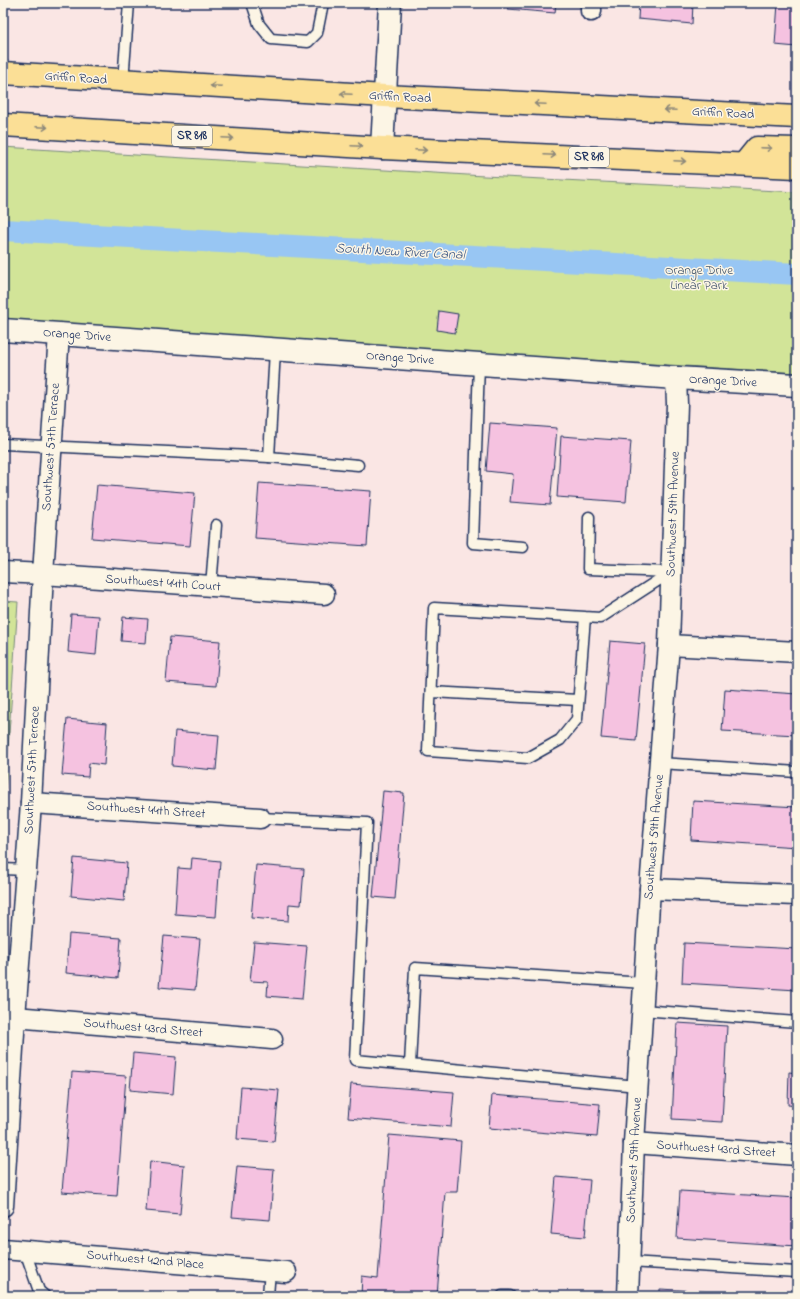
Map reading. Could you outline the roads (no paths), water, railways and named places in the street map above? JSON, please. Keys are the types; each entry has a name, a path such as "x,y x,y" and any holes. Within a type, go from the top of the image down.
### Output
{"main road":[{"name":"Griffin Road","path":"3,73 384,96 797,117"},
{"name":"SR 818","path":"3,125 382,148 797,167"},
{"path":"744,164 757,148 797,149"}],"street":[{"path":"382,148 390,3"},
{"name":"Orange Drive","path":"3,330 676,378 797,385"},
{"name":"Southwest 57th Terrace","path":"3,1206 31,803 43,574 59,334"},
{"name":"Southwest 59th Avenue","path":"628,1296 634,1143 642,1010 669,645 677,404 676,378"},
{"name":"Southwest 44th Court","path":"3,572 324,594"},
{"path":"669,645 797,652"},
{"name":"Southwest 44th Street","path":"31,803 260,818"},
{"path":"650,889 797,895"},
{"name":"Southwest 43rd Street","path":"15,1017 272,1039"},
{"name":"Southwest 43rd Street","path":"634,1143 797,1155"},
{"name":"Southwest 42nd Place","path":"3,1249 278,1271"}],"lane":[{"path":"123,80 129,3"},
{"path":"252,3 259,24 271,39 308,42 317,33 323,3"},
{"path":"269,457 275,350"},
{"path":"479,364 473,544 522,547"},
{"path":"3,444 269,457 358,465"},
{"path":"589,517 588,569 671,572"},
{"path":"212,586 216,525"},
{"path":"585,617 577,719 560,740 528,758 428,751 434,608 585,617 600,618 671,572"},
{"path":"431,692 578,700"},
{"path":"660,763 797,772"},
{"path":"260,818 367,823 355,1060 638,1086"},
{"path":"3,869 26,870"},
{"path":"410,1065 415,968 644,983"},
{"path":"642,1010 797,1022"},
{"path":"25,1251 39,1291 45,1296"},
{"path":"629,1262 797,1272"},
{"path":"268,1296 278,1271"},
{"path":"502,1296 510,1296"}],"waterway":[{"name":"South New River Canal","path":"3,230 797,274"}],"park label":[{"name":"Orange Drive Linear Park","path":"699,278"}]}
